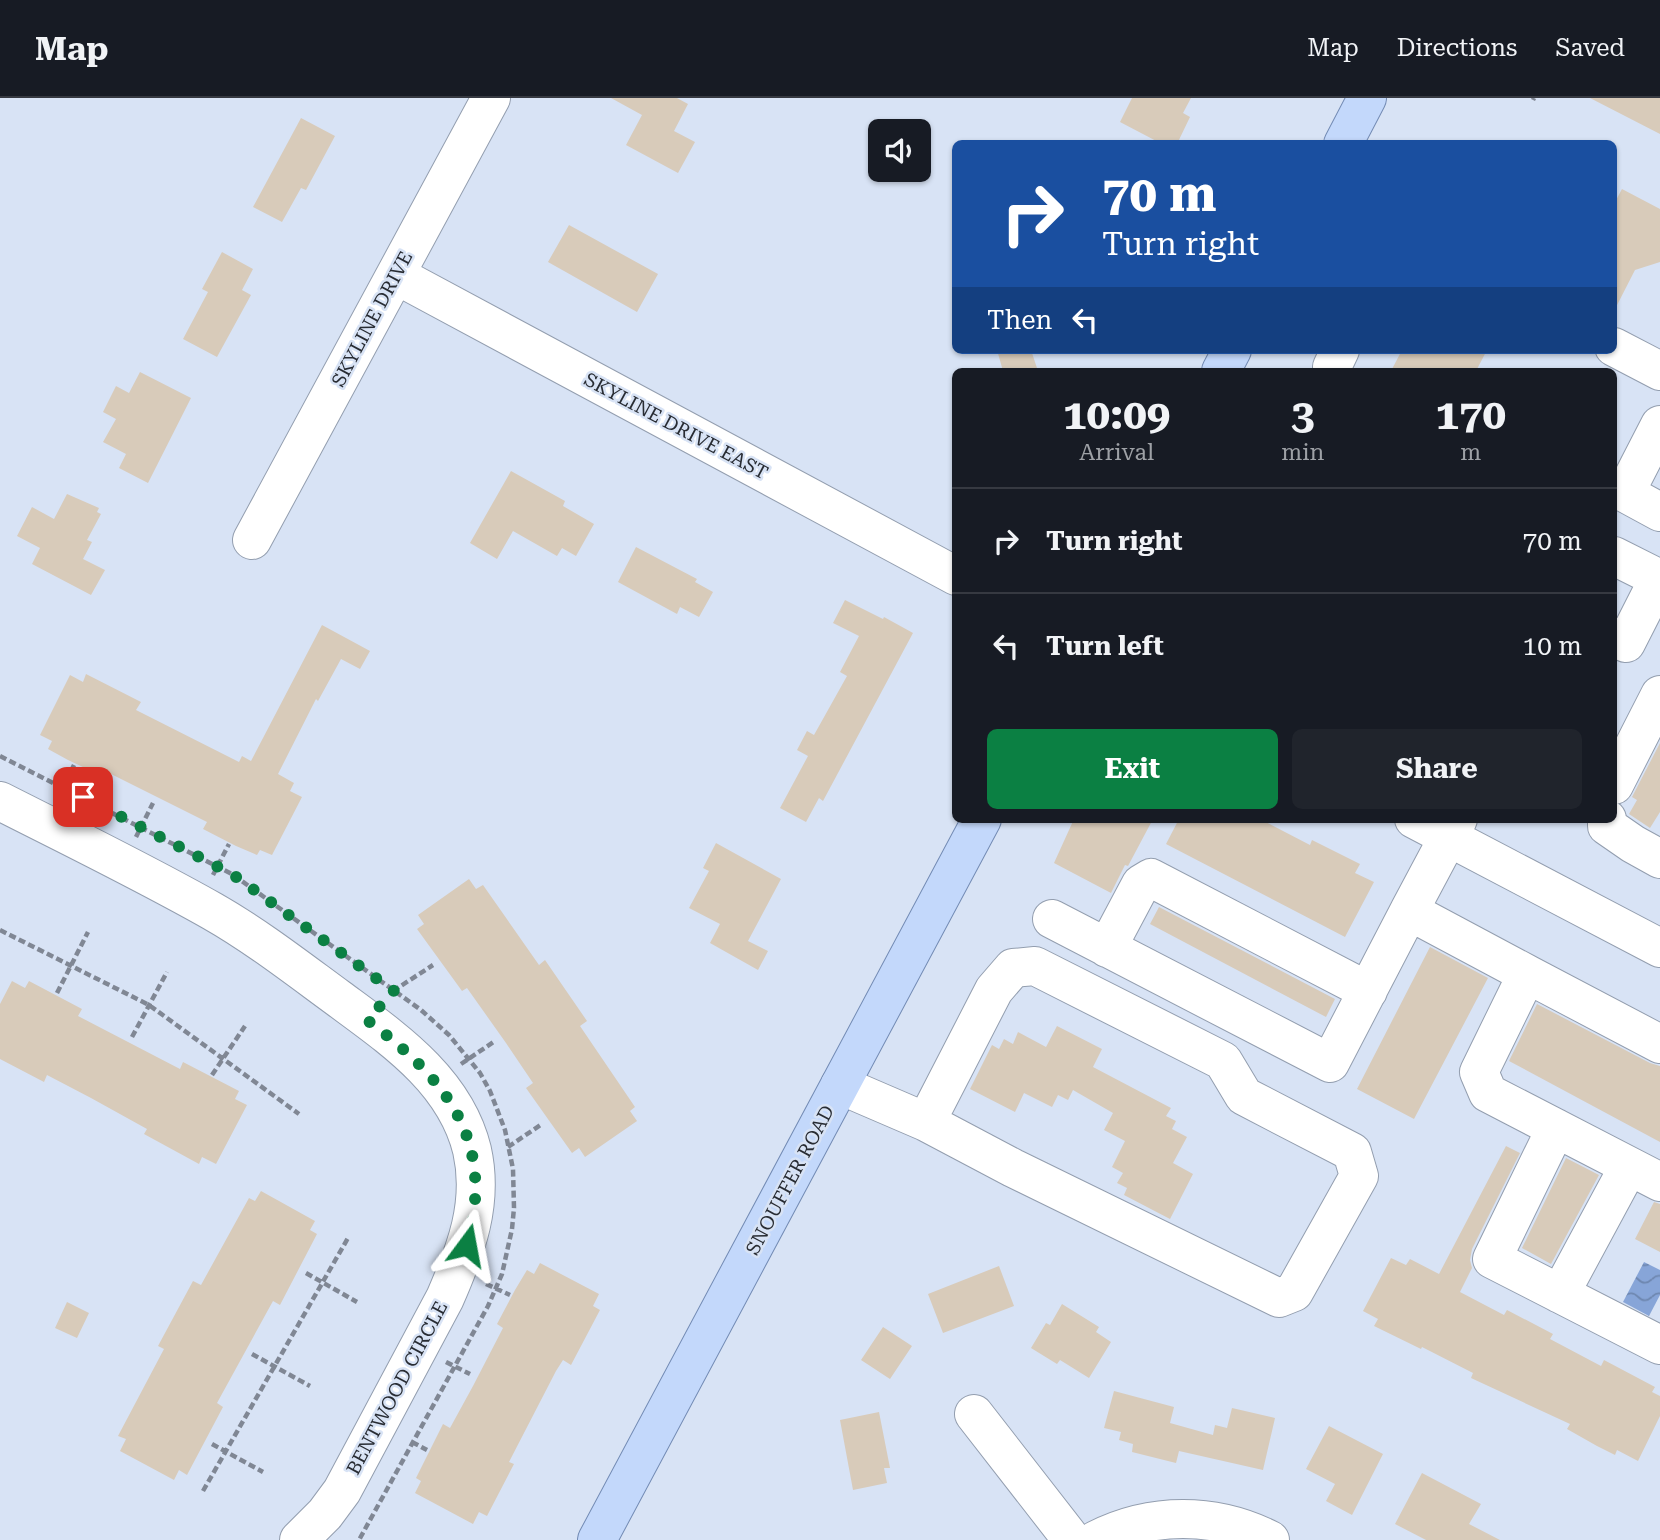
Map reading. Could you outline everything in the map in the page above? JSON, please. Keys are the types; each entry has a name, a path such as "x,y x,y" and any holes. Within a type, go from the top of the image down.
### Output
{"main road":[{"path":"1345,140 1367,98"},
{"name":"SNOUFFER ROAD","path":"597,1540 980,823"}],"street":[{"name":"SKYLINE DRIVE","path":"253,540 491,98"},
{"name":"SKYLINE DRIVE EAST","path":"396,275 952,574"},
{"path":"1617,349 1660,372"},
{"path":"1660,425 1625,493 1660,512"},
{"path":"1617,557 1660,578 1626,643 1617,638"},
{"path":"1617,779 1660,695"},
{"name":"BENTWOOD CIRCLE","path":"0,801 213,911 296,967 407,1051 435,1080 461,1121 473,1157 477,1196 467,1245 446,1298 342,1491 325,1514 299,1540"},
{"path":"1432,823 1454,828 1660,948"},
{"path":"1607,823 1607,826 1633,844 1660,859"},
{"path":"1052,919 1330,1063 1454,828"},
{"path":"1107,948 1141,884 1151,878 1368,991"},
{"path":"1409,911 1660,1044"},
{"path":"840,1085 926,1122 1013,1168 1279,1298 1294,1292 1359,1176 1352,1152 1244,1096 1223,1061 1035,965 1013,968 994,990 926,1122"},
{"path":"1527,974 1479,1072 1488,1093 1645,1174 1560,1294"},
{"path":"1556,1128 1492,1259 1660,1345"},
{"path":"974,1415 1072,1540"},
{"path":"1096,1540 1141,1522 1165,1520 1208,1520 1254,1532 1270,1540"}],"path":[{"path":"0,756 232,874 436,1022 469,1058 490,1091 510,1146 514,1208 506,1259 497,1289 359,1540"},
{"path":"0,929 149,1005 299,1114"},
{"path":"57,993 88,932"},
{"path":"367,1020 394,991 433,965"},
{"path":"132,1037 167,972"},
{"path":"212,1075 245,1026"},
{"path":"435,1080 495,1041"},
{"path":"473,1157 510,1146 542,1124"},
{"path":"203,1491 348,1238"},
{"path":"306,1273 356,1302"},
{"path":"252,1354 310,1386"},
{"path":"212,1444 263,1472"}],"water":[{"path":"1644,1262 1660,1270 1660,1295 1649,1316 1623,1302"}],"building":[{"path":"611,98 677,98 688,104 674,131 695,142 678,173 626,145 642,115"},
{"path":"1132,98 1191,98 1183,113 1190,117 1179,140 1154,140 1120,122"},
{"path":"1590,98 1660,98 1660,134"},
{"path":"301,118 335,136 306,190 301,188 282,222 253,207"},
{"path":"1622,189 1660,209 1660,262 1635,270 1617,305 1617,198"},
{"path":"569,225 658,274 637,312 548,262"},
{"path":"222,252 253,269 242,290 251,295 217,357 183,339 208,292 202,289"},
{"path":"998,354 1032,354 1037,368 1002,368"},
{"path":"1400,354 1485,354 1478,368 1393,368"},
{"path":"140,372 191,398 148,483 119,468 126,454 103,442 116,419 103,412 116,386 129,393"},
{"path":"511,471 565,501 563,506 594,524 576,556 562,548 557,556 513,531 497,559 470,543"},
{"path":"67,494 99,508 97,512 101,514 87,540 92,542 83,559 105,570 91,595 32,564 40,548 17,536 32,507 54,519"},
{"path":"636,547 697,579 695,582 713,592 699,617 680,607 677,614 618,582"},
{"path":"845,600 913,633 823,801 819,798 806,822 780,808 808,756 797,750 807,731 814,735 847,676 840,672 859,636 833,623"},
{"path":"322,625 370,651 360,669 341,659 318,701 316,699 278,774 294,783 290,791 302,797 272,855 260,850 257,855 236,846 203,829 207,822 105,771 102,776 68,760 48,749 52,741 40,735 70,675 83,682 86,674 141,702 136,710 239,762 242,756 251,761"},
{"path":"1660,743 1660,812 1650,828 1629,814 1637,800 1632,797"},
{"path":"1072,823 1151,823 1111,893 1054,863"},
{"path":"1177,823 1268,823 1310,845 1312,840 1360,864 1355,873 1374,882 1345,937 1166,844"},
{"path":"716,843 781,879 748,941 768,951 758,970 710,943 720,924 689,908 709,871 703,868"},
{"path":"469,879 476,889 483,885 539,965 545,960 587,1021 580,1026 635,1107 630,1111 637,1121 585,1157 579,1148 572,1153 526,1088 533,1083 506,1043 467,988 462,991 417,929 424,924 418,915"},
{"path":"1159,907 1335,999 1326,1017 1150,924"},
{"path":"1430,947 1488,978 1414,1119 1357,1089"},
{"path":"12,981 25,988 29,981 82,1009 78,1016 180,1069 183,1062 239,1091 235,1099 247,1105 216,1164 202,1157 199,1164 144,1134 147,1129 91,1098 47,1075 44,1082 0,1059 0,1004"},
{"path":"1537,1004 1660,1066 1660,1142 1509,1061"},
{"path":"1057,1026 1102,1049 1093,1067 1171,1108 1166,1116 1176,1121 1172,1129 1187,1137 1173,1163 1193,1174 1170,1219 1124,1195 1127,1188 1117,1183 1123,1173 1112,1167 1125,1141 1104,1130 1113,1113 1073,1090 1068,1100 1058,1095 1052,1107 1024,1093 1015,1112 970,1089 992,1045 999,1049 1004,1039 1013,1044 1018,1032 1046,1047"},
{"path":"1506,1146 1520,1153 1472,1249 1472,1268 1460,1292 1504,1315 1507,1310 1553,1334 1550,1339 1601,1366 1604,1360 1655,1387 1652,1392 1660,1396 1660,1416 1638,1461 1617,1450 1615,1455 1597,1446 1567,1429 1570,1424 1471,1378 1473,1373 1374,1326 1378,1319 1363,1311 1391,1258 1406,1265 1410,1259 1439,1274"},
{"path":"1566,1158 1599,1175 1551,1264 1522,1248"},
{"path":"261,1191 315,1221 310,1230 317,1234 280,1305 273,1301 217,1403 223,1407 187,1475 179,1470 174,1480 120,1451 126,1439 118,1436 164,1349 158,1346 193,1281 201,1285 249,1198 255,1201"},
{"path":"1654,1202 1660,1204 1660,1252 1635,1239"},
{"path":"540,1263 599,1294 593,1306 600,1310 571,1365 563,1360 556,1371 509,1462 514,1464 487,1516 479,1512 473,1524 415,1493 421,1481 416,1478 443,1424 450,1428 473,1386 503,1328 497,1324 515,1290 527,1270 534,1274"},
{"path":"999,1266 1014,1306 943,1333 928,1294"},
{"path":"67,1302 89,1313 77,1338 55,1328"},
{"path":"1062,1304 1099,1327 1096,1332 1111,1342 1089,1378 1060,1360 1057,1364 1031,1348 1046,1323 1050,1325"},
{"path":"883,1327 912,1346 890,1379 861,1360"},
{"path":"1114,1391 1174,1407 1170,1423 1213,1435 1215,1425 1227,1428 1232,1408 1275,1418 1263,1470 1179,1451 1176,1463 1132,1452 1133,1444 1119,1440 1121,1432 1104,1428"},
{"path":"879,1412 890,1468 884,1468 887,1483 853,1490 840,1420"},
{"path":"1329,1426 1383,1454 1352,1515 1326,1501 1335,1484 1306,1469"},
{"path":"1422,1473 1481,1504 1469,1524 1500,1540 1426,1540 1395,1524"}],"route":[{"path":"83,797 232,874 394,991 367,1020 429,1072 448,1097 461,1121 471,1148 477,1196 467,1245"}]}
